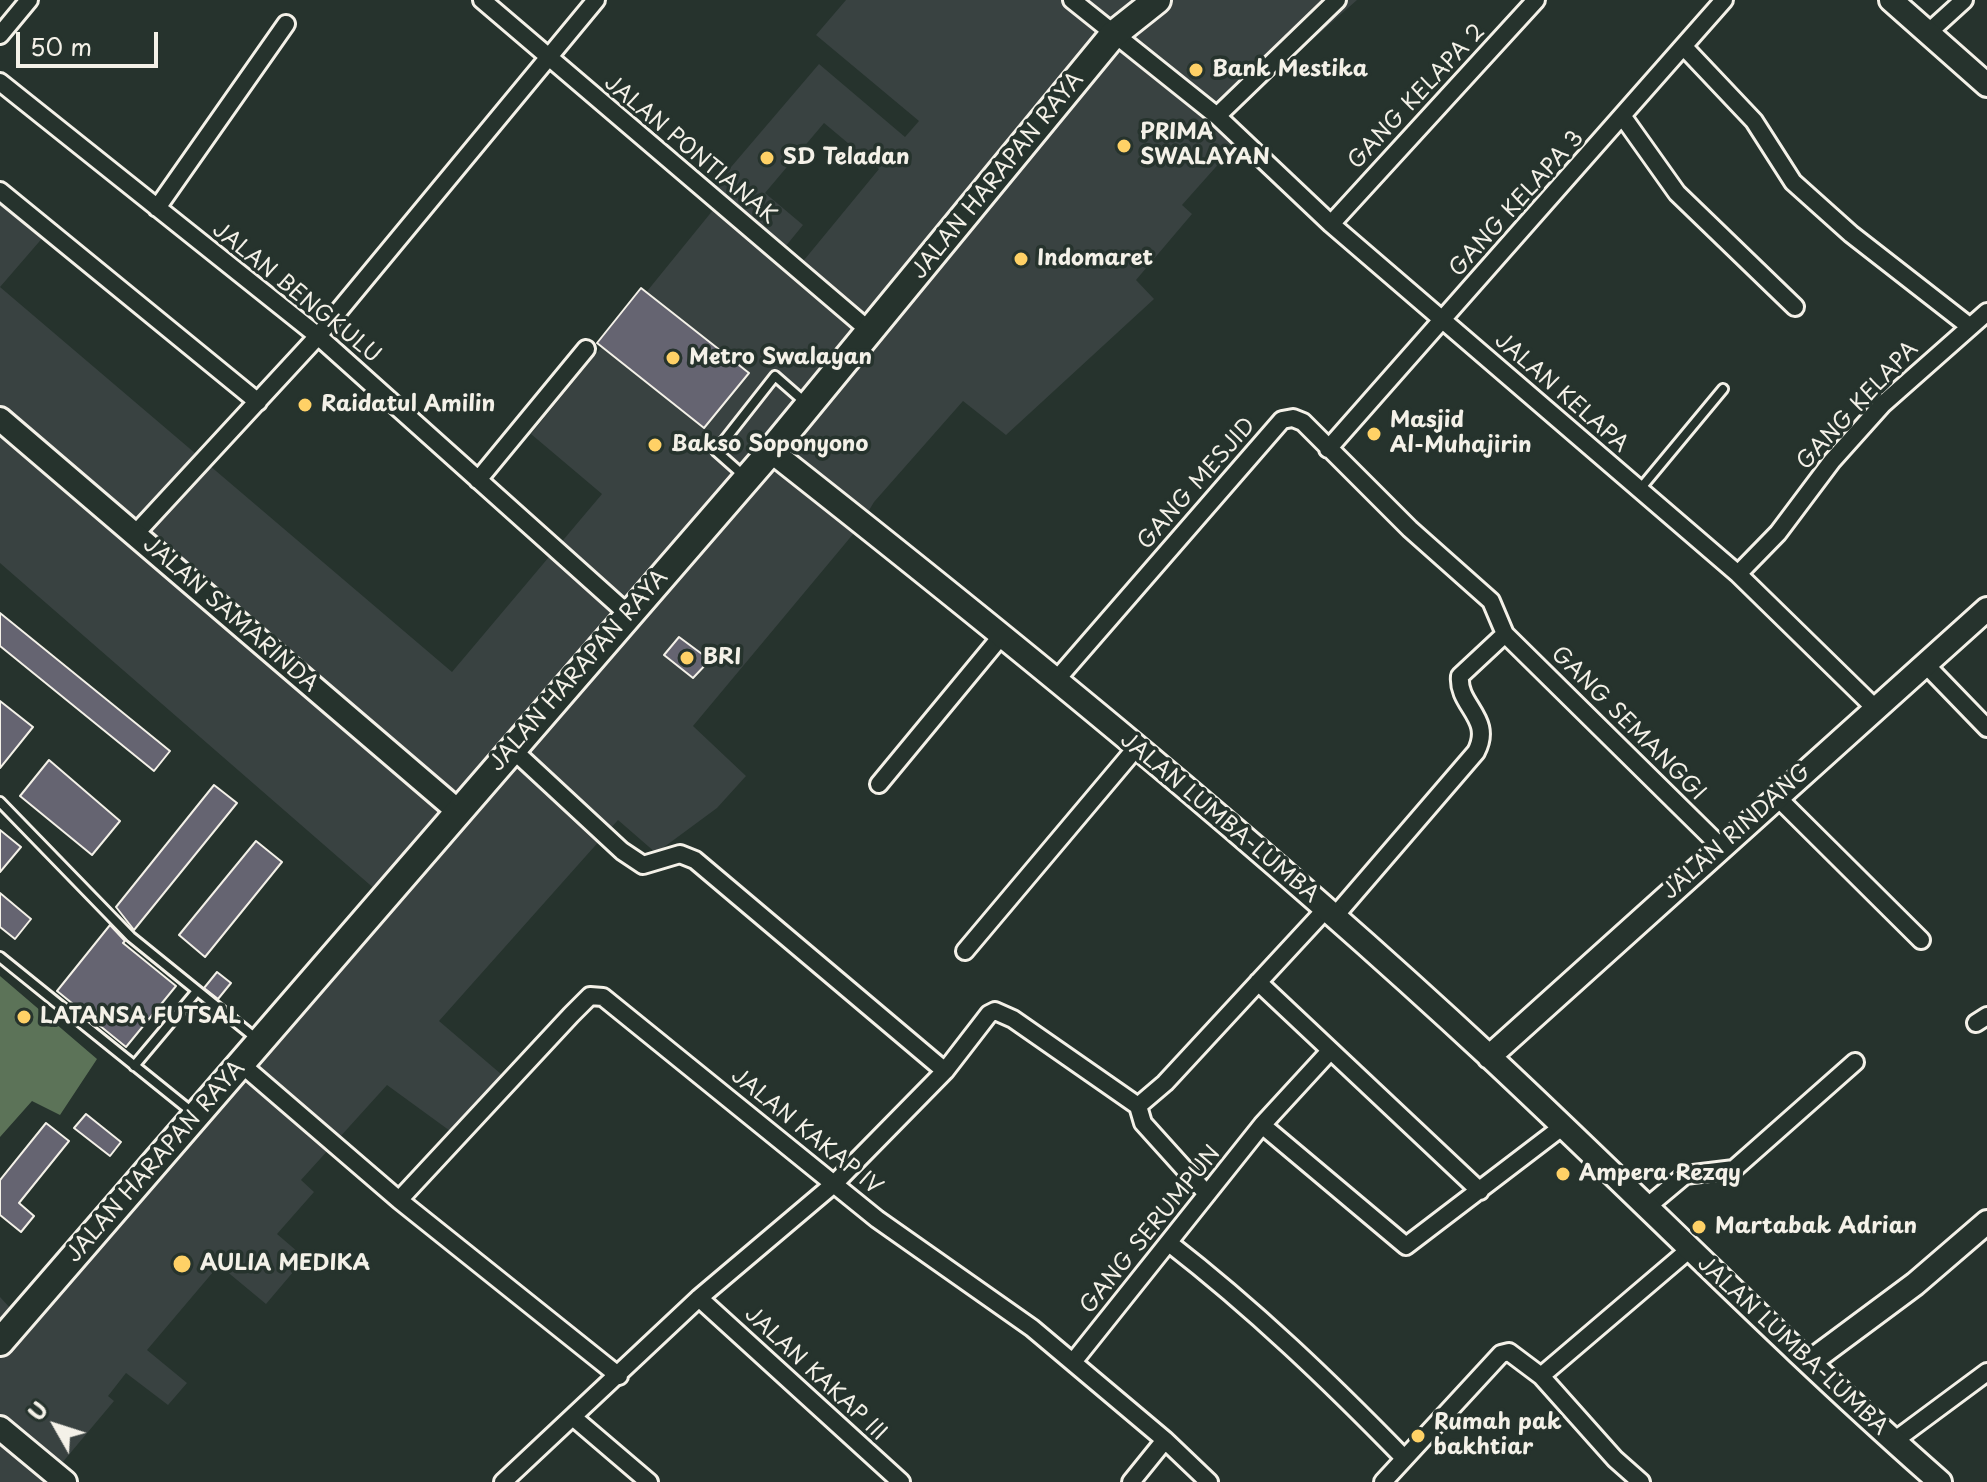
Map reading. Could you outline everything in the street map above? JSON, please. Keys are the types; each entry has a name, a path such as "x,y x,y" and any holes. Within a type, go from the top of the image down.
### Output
{"main road":[{"name":"JALAN HARAPAN RAYA","path":"0,1342 627,613 771,451 1113,35 1157,0"}],"street":[{"path":"0,35 29,0"},
{"name":"JALAN PONTIANAK","path":"482,0 871,332"},
{"path":"136,533 318,336 596,0"},
{"name":"JALAN KELAPA","path":"1072,0 1217,116 1331,224 1738,574 1874,707"},
{"path":"1217,116 1337,0"},
{"name":"GANG KELAPA 2","path":"1331,224 1536,0"},
{"name":"GANG KELAPA 3","path":"1443,321 1724,0"},
{"path":"1891,0 1930,31 1987,85"},
{"path":"1930,31 1964,0"},
{"path":"157,208 286,24"},
{"path":"1684,47 1754,121 1793,182 1851,234 1969,326"},
{"name":"JALAN BENGKULU","path":"0,82 318,336 627,613"},
{"path":"1623,117 1677,193 1795,307"},
{"path":"0,191 258,402"},
{"name":"GANG KELAPA","path":"1738,574 1778,533 1832,461 1883,404 1987,312"},
{"path":"1328,449 1443,321"},
{"path":"478,480 586,349"},
{"name":"GANG MESJID","path":"1057,679 1282,420 1293,418 1303,422 1328,449"},
{"name":"JALAN SAMARINDA","path":"0,419 459,812"},
{"name":"GANG SEMANGGI","path":"1328,449 1491,601 1505,634 1720,846"},
{"name":"JALAN LUMBA-LUMBA","path":"771,451 1003,634 1330,913 1489,1057 1940,1482"},
{"name":"JALAN RINDANG","path":"1489,1057 1720,846 1778,798 1874,707 1987,609"},
{"path":"879,784 1003,634"},
{"path":"1138,1106 1165,1083 1258,982 1330,913 1476,752 1482,739 1480,725 1460,687 1460,676 1505,634"},
{"path":"1926,665 1987,728"},
{"path":"511,748 622,851 643,865 680,854 695,860 945,1071"},
{"path":"965,951 1136,748"},
{"path":"1778,798 1921,940"},
{"path":"1258,982 1480,1191"},
{"name":"JALAN KAKAP IV","path":"399,1200 590,996 603,997 877,1219 1032,1328 1165,1440 1209,1482"},
{"path":"503,1482 699,1298 835,1183 945,1071 995,1011 1013,1019 1138,1106 1143,1123 1207,1194"},
{"name":"GANG SERUMPUN","path":"1073,1362 1262,1125 1330,1051"},
{"path":"1648,1206 1685,1175 1734,1169 1855,1062"},
{"path":"241,1064 399,1200 619,1376"},
{"path":"1262,1125 1406,1246 1562,1127"},
{"path":"1810,1362 1915,1284 1987,1222"},
{"path":"1169,1243 1233,1293 1328,1380 1404,1458"},
{"path":"1541,1376 1690,1249"},
{"name":"JALAN KAKAP III","path":"699,1298 901,1482"},
{"path":"1383,1482 1501,1354 1509,1352 1541,1376 1615,1459 1641,1482"},
{"path":"1894,1441 1987,1372"},
{"path":"574,1418 649,1482"},
{"path":"0,1428 65,1482"},
{"path":"1131,1482 1165,1440"}],"lane":[{"path":"747,478 716,451 775,376 809,406"},
{"path":"1640,489 1723,389"},
{"path":"0,802 131,937 259,1041"},
{"path":"0,957 197,1116"},
{"path":"134,1066 197,991"}],"shaded area":[{"path":"846,0 1357,0 1228,114 1247,132 1182,205 1192,214 1136,280 1154,299 1006,435 963,401 874,502 859,527 693,726 746,776 717,808 656,853 618,820 439,1021 508,1080 457,1136 387,1085 301,1180 314,1192 277,1234 305,1258 266,1304 219,1265 147,1350 187,1383 168,1405 126,1373 108,1396 114,1401 46,1482 0,1482 0,1297 13,1311 377,891 0,563 0,287 452,672 602,494 531,434 722,199 800,265 879,169 824,123 765,193 803,225 785,247 714,187 819,64 905,137 919,121 816,35"},
{"path":"0,197 45,235 0,287"}],"green space":[{"name":"LATANSA FUTSAL","path":"0,976 97,1059 60,1115 32,1101 0,1137"}],"building":[{"name":"Metro Swalayan","path":"641,288 749,373 704,428 597,343"},
{"path":"0,613 170,751 154,771 0,646"},
{"name":"BRI","path":"679,637 710,660 693,678 664,655"},
{"path":"0,701 33,727 0,768"},
{"path":"49,760 120,821 92,855 20,796"},
{"path":"214,785 237,803 134,930 116,907"},
{"path":"0,830 21,847 0,872"},
{"path":"256,841 282,862 205,957 179,935"},
{"path":"0,893 31,919 15,939 0,927"},
{"path":"110,925 125,941 123,943 176,986 126,1047 57,991"},
{"path":"217,972 231,983 218,999 204,988"},
{"path":"86,1114 121,1142 110,1156 74,1128"},
{"path":"46,1123 69,1141 19,1203 34,1216 21,1232 0,1215 0,1180"}],"place":[{"name":"Bank Mestika","path":"1196,70"},
{"name":"PRIMA SWALAYAN","path":"1124,146"},
{"name":"SD Teladan","path":"767,158"},
{"name":"Indomaret","path":"1021,259"},
{"name":"Metro Swalayan","path":"673,358"},
{"name":"Raidatul Amilin","path":"305,405"},
{"name":"Masjid Al-Muhajirin","path":"1374,434"},
{"name":"Bakso Soponyono","path":"655,445"},
{"name":"BRI","path":"687,658"},
{"name":"LATANSA FUTSAL","path":"24,1017"},
{"name":"Ampera Rezqy","path":"1563,1174"},
{"name":"Martabak Adrian","path":"1699,1227"},
{"name":"AULIA MEDIKA","path":"182,1264"},
{"name":"Rumah pak bakhtiar","path":"1418,1436"}]}
